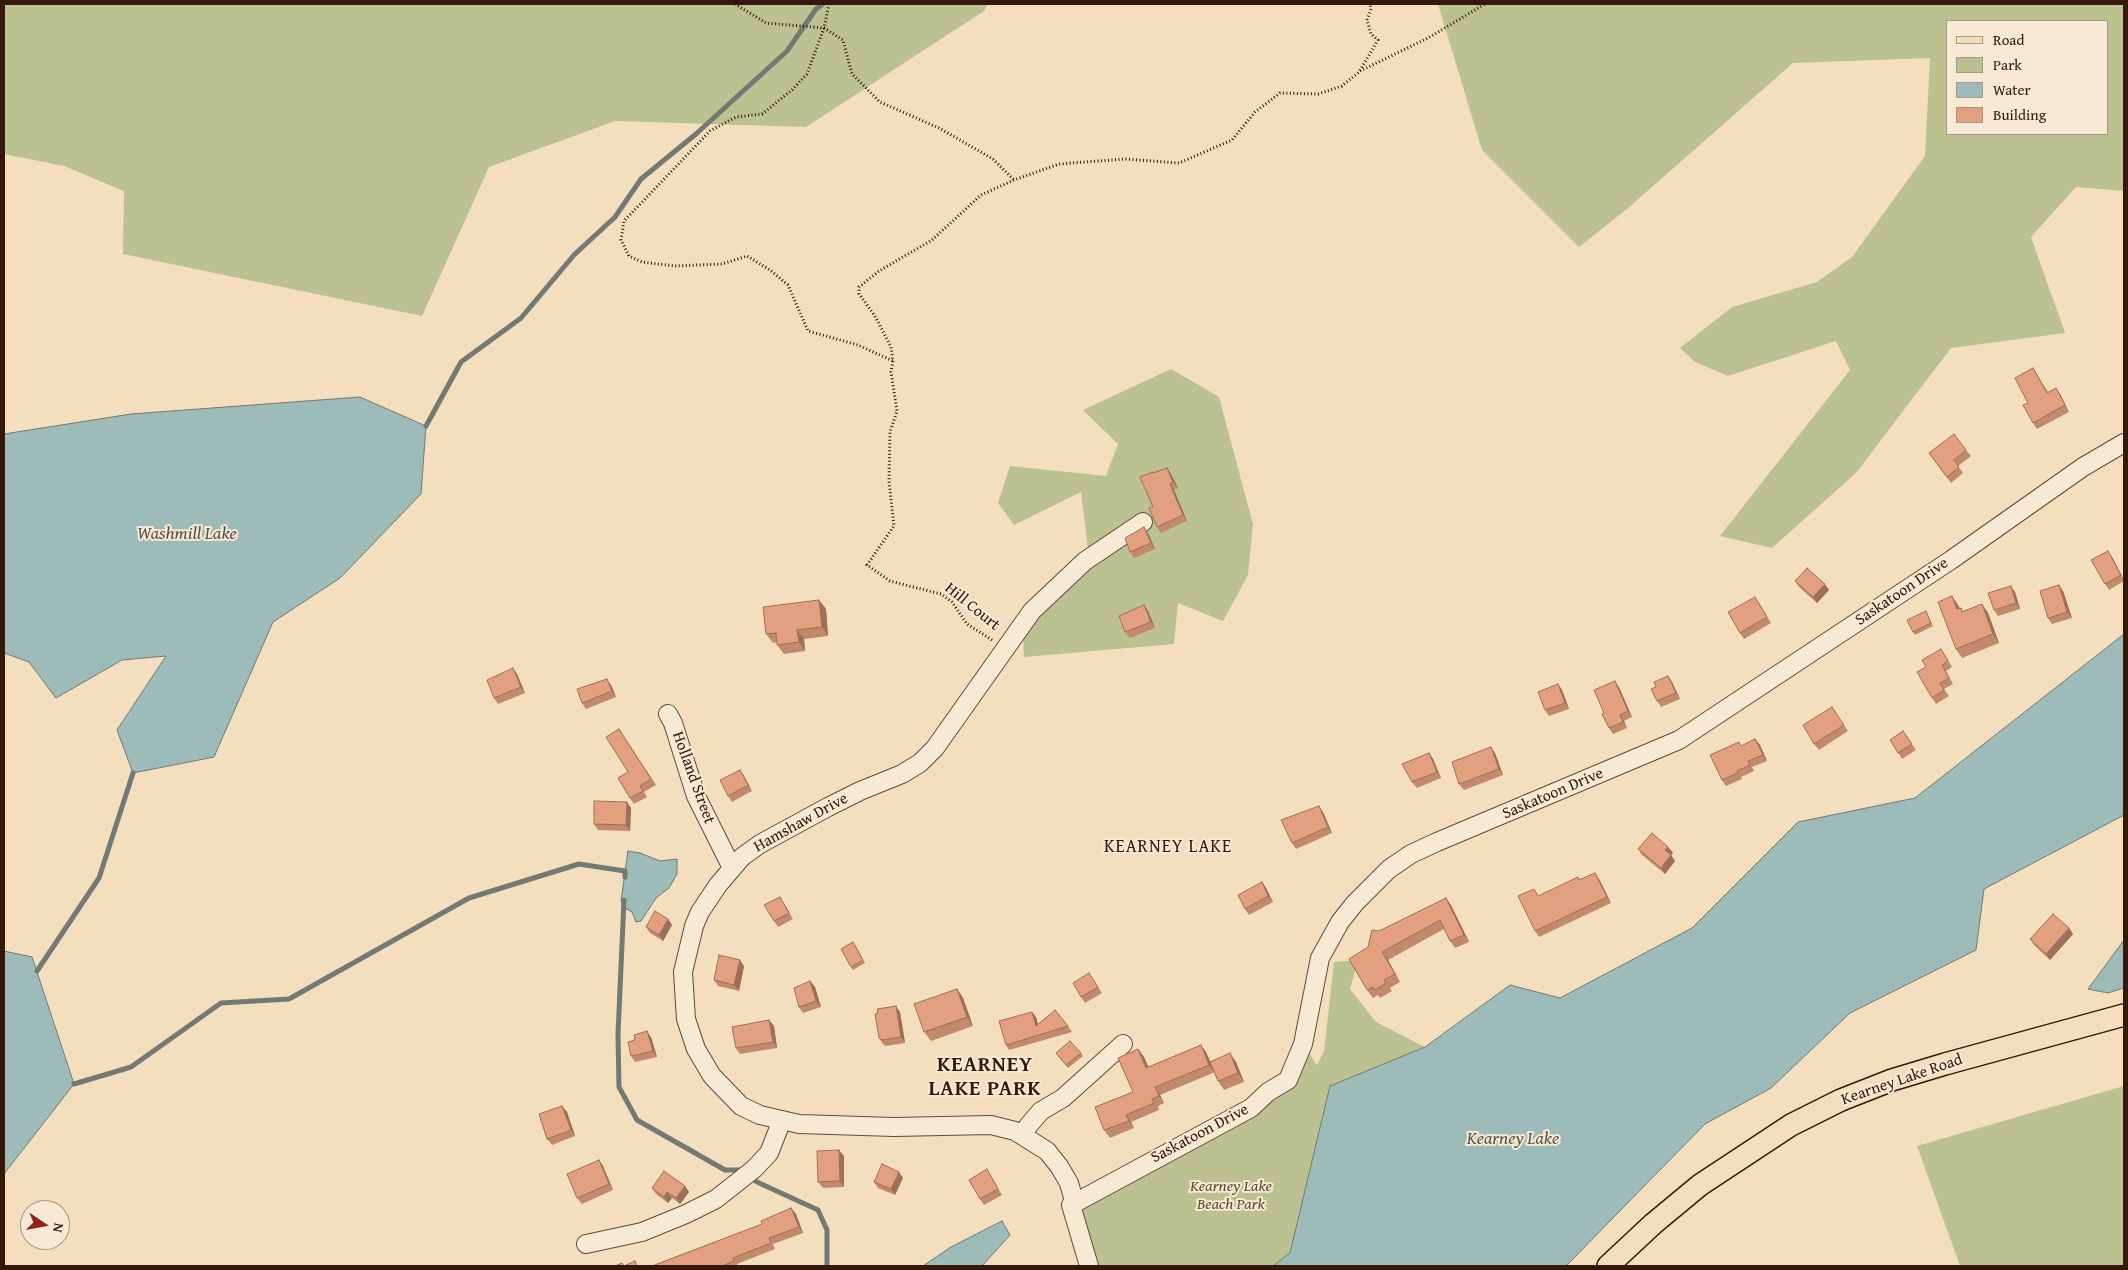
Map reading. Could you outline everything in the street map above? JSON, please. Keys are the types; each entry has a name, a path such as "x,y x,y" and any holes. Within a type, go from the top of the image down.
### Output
{"main road":[{"name":"Kearney Lake Road","path":"1608,1266 1653,1224 1700,1185 1791,1125 1841,1100 1892,1080 2124,1014"}],"street":[{"name":"Saskatoon Drive","path":"1071,1205 1250,1108 1268,1092 1288,1080 1303,1044 1320,958 1340,922 1355,902 1389,869 1411,854 1437,842 1679,740 1951,560 2083,467 2124,443"},
{"name":"Hamshaw Drive","path":"1089,1266 1071,1205 1074,1201 1069,1183 1059,1166 1047,1152 1010,1129 991,1125 846,1126 799,1124 752,1113 722,1088 696,1049 686,1019 683,972 694,926 709,898 742,857 760,844 860,791 902,774 920,763 935,748 1032,611 1066,577 1104,547 1143,522"},
{"name":"Holland Street","path":"668,714 673,723 696,796 732,868"},
{"path":"1024,1136 1028,1126 1040,1111 1063,1098 1123,1044"},
{"path":"586,1244 642,1232 716,1199 749,1174 769,1153 782,1120"}],"path":[{"path":"736,4 766,23 824,28 843,40 852,74 880,102 939,128 993,159 1014,180"},
{"path":"829,4 824,28 807,74 802,80 762,114 736,117 710,131 624,221 621,240 629,256 642,262 685,266 722,264 746,256 770,270 788,286 808,331 858,345 893,361"},
{"path":"1359,72 1378,40 1371,34 1367,20 1371,9 1370,4"},
{"path":"893,361 891,347 875,316 859,294 859,287 932,240 981,195 1014,180 1058,164 1126,159 1179,163 1232,140 1254,112 1280,93 1318,94 1342,86 1359,72 1428,38 1485,4"},
{"name":"Hill Court","path":"893,361 891,372 897,410 890,432 889,481 894,526 867,565 890,580 940,594 952,602 968,624 1005,649"}],"green space":[{"path":"4,4 988,4 984,11 806,127 615,121 489,167 422,316 123,254 124,191 64,166 4,154"},
{"path":"1438,4 2124,4 2124,191 2076,187 2031,237 2065,333 1951,348 1856,473 1772,548 1720,536 1850,370 1836,341 1728,376 1695,362 1680,348 1732,307 1817,282 1852,257 1925,156 1930,58 1793,63 1628,208 1579,247 1482,150"},
{"path":"1171,369 1219,397 1253,524 1248,575 1223,621 1178,603 1174,644 1024,657 1022,611 1088,549 1081,492 1014,525 998,503 1010,466 1106,476 1118,444 1083,410"},
{"name":"Kearney Lake Beach Park","path":"1358,960 1350,989 1376,1022 1425,1047 1330,1086 1290,1253 1273,1266 1089,1266 1071,1205 1268,1092 1303,1044 1317,1065 1324,1051 1334,962"},
{"path":"2124,1086 2124,1266 1960,1266 1917,1146"}],"water":[{"name":"Washmill Lake","path":"360,397 426,426 421,494 340,578 273,622 214,757 133,773 117,730 166,656 122,660 56,698 29,662 4,653 4,434 131,414"},
{"name":"Kearney Lake","path":"2124,634 2124,815 1984,889 1976,950 1850,1013 1771,1088 1705,1124 1566,1266 1273,1266 1290,1253 1330,1086 1425,1047 1510,985 1560,998 1692,928 1798,822 1915,798"},
{"path":"628,851 640,853 660,861 677,859 677,874 669,888 656,898 641,921 636,922 632,912 623,907 621,901"},
{"path":"2124,940 2124,988 2108,993 2088,989"},
{"path":"4,951 32,957 74,1084 4,1174"},
{"path":"1002,1221 1010,1235 982,1266 923,1266 951,1247"}],"building":[{"path":"2033,368 2047,393 2056,388 2065,405 2033,423 2023,405 2028,403 2015,378"},
{"path":"1954,434 1966,450 1954,460 1959,467 1947,477 1929,453"},
{"path":"1167,468 1173,482 1170,484 1183,515 1157,527 1149,508 1153,507 1140,477"},
{"path":"1144,527 1151,543 1130,552 1125,538"},
{"path":"2108,551 2121,575 2105,584 2091,560"},
{"path":"1807,568 1825,584 1813,597 1795,581"},
{"path":"2059,585 2067,612 2048,618 2040,591"},
{"path":"2011,586 2016,603 1994,610 1988,593"},
{"path":"1952,596 1957,609 1961,608 1962,612 1982,604 1993,634 1956,649 1938,602"},
{"path":"1755,597 1767,617 1740,633 1728,612"},
{"path":"819,600 822,627 797,630 799,642 777,645 776,633 766,634 763,607"},
{"path":"1144,605 1151,622 1125,632 1119,616"},
{"path":"1926,611 1931,623 1913,632 1907,620"},
{"path":"1941,649 1948,661 1942,665 1949,678 1940,683 1944,690 1932,698 1917,672 1926,667 1922,660"},
{"path":"513,668 521,687 494,698 487,680"},
{"path":"1668,676 1676,693 1657,701 1651,689 1656,687 1654,682"},
{"path":"607,679 612,691 582,703 577,689"},
{"path":"1615,681 1628,711 1620,715 1623,722 1609,728 1594,690"},
{"path":"1558,684 1565,703 1545,710 1538,692"},
{"path":"1832,707 1844,725 1814,744 1803,725"},
{"path":"619,729 651,779 640,786 643,791 630,798 618,778 628,772 606,737"},
{"path":"1903,731 1912,744 1898,753 1890,740"},
{"path":"1755,739 1763,755 1748,761 1750,765 1722,780 1710,755 1739,742 1741,746"},
{"path":"1491,747 1499,769 1459,784 1452,762"},
{"path":"1429,753 1437,772 1412,782 1402,764"},
{"path":"740,770 748,785 728,796 720,780"},
{"path":"594,801 627,802 626,825 594,824"},
{"path":"1319,806 1328,827 1292,843 1281,820"},
{"path":"1652,833 1668,847 1665,850 1671,855 1661,868 1638,849"},
{"path":"1595,873 1607,897 1535,931 1518,896 1534,889 1538,896 1578,877 1579,880"},
{"path":"1262,882 1268,896 1245,909 1238,895"},
{"path":"780,897 789,913 774,921 764,905"},
{"path":"1446,898 1464,935 1450,941 1440,920 1382,952 1395,974 1384,980 1386,983 1375,990 1373,987 1367,990 1349,959 1368,947 1372,930 1379,931"},
{"path":"655,911 668,919 659,935 646,927"},
{"path":"2053,914 2069,928 2046,954 2030,939"},
{"path":"853,942 863,960 851,967 841,949"},
{"path":"719,955 740,960 734,985 714,980"},
{"path":"1089,973 1098,987 1081,997 1073,983"},
{"path":"810,981 816,1001 799,1007 794,988"},
{"path":"957,989 967,1017 924,1032 914,1004"},
{"path":"896,1006 901,1037 882,1040 879,1038 875,1014 878,1013 877,1009"},
{"path":"1055,1010 1068,1026 1006,1045 999,1021 1032,1012 1036,1026"},
{"path":"769,1020 773,1042 736,1048 732,1027"},
{"path":"647,1031 653,1051 631,1056 628,1042 635,1040 634,1035"},
{"path":"1070,1041 1081,1053 1066,1065 1056,1053"},
{"path":"1201,1045 1209,1065 1155,1087 1159,1096 1152,1099 1154,1103 1126,1115 1129,1121 1104,1130 1095,1107 1133,1092 1118,1058 1138,1049 1146,1068"},
{"path":"1230,1053 1238,1073 1218,1081 1210,1062"},
{"path":"562,1106 571,1130 547,1139 539,1114"},
{"path":"839,1150 840,1181 818,1182 817,1151"},
{"path":"599,1160 609,1184 577,1198 567,1174"},
{"path":"882,1164 899,1172 891,1189 874,1182"},
{"path":"987,1169 998,1189 980,1199 969,1180"},
{"path":"664,1171 685,1186 676,1198 667,1192 664,1197 652,1188"},
{"path":"791,1208 799,1227 769,1238 771,1243 733,1258 734,1261 722,1266 652,1266 762,1224 761,1221"},
{"path":"635,1261 637,1266 624,1266"}],"waterway":[{"path":"426,426 461,362 521,318 574,255 615,217 641,179 696,134 787,51 816,9 823,4"},
{"path":"37,971 99,878 133,773"},
{"path":"74,1084 131,1067 221,1003 289,999 469,898 579,864 625,871 625,877"},
{"path":"624,900 618,1034 619,1087 637,1120 725,1170 740,1170 757,1182 818,1210 827,1230 827,1266"}],"district":[{"name":"KEARNEY LAKE","path":"1168,847"},
{"name":"KEARNEY LAKE PARK","path":"985,1078"}]}
